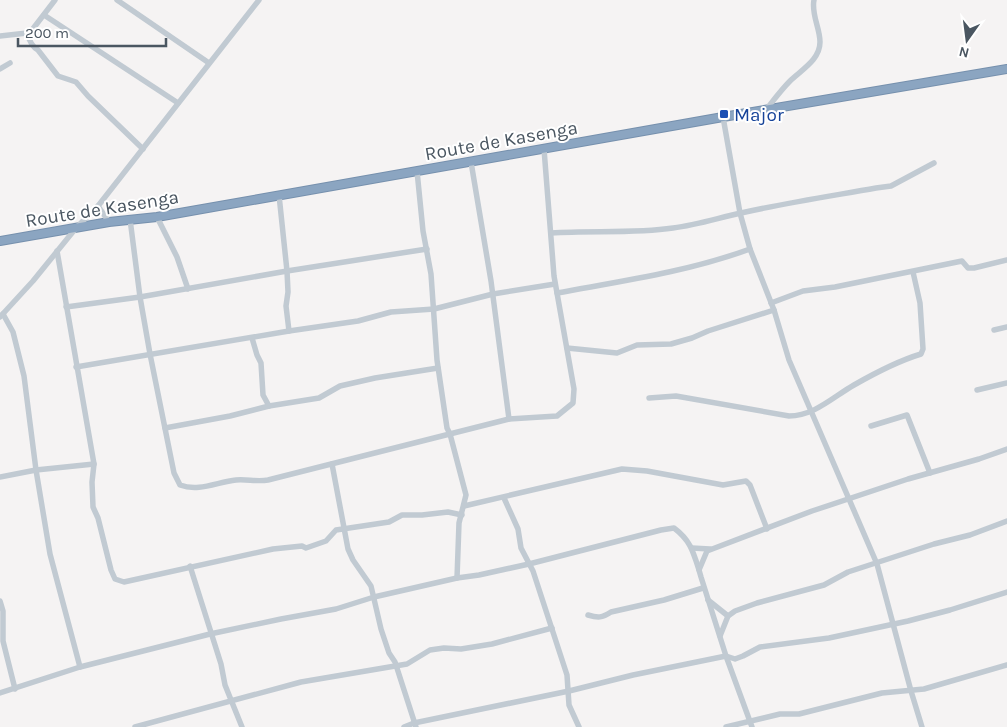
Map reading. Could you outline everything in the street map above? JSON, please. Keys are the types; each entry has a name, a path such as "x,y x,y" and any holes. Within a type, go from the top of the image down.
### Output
{"highway":[{"name":"Route de Kasenga","path":"0,241 109,222 157,217 1007,69"}],"street":[{"path":"0,36 27,33 32,30 55,0"},
{"path":"116,0 208,63"},
{"path":"80,667 56,581 36,470 24,376 13,332 1,316 33,281 76,228 98,206 258,0"},
{"path":"765,111 790,81 818,53 820,40 813,6 814,0"},
{"path":"44,15 178,103"},
{"path":"27,33 29,40 54,72 62,78 76,82 143,150"},
{"path":"0,69 10,63"},
{"path":"723,117 740,213 750,249 774,310 789,360 877,564 922,727"},
{"path":"130,219 140,298 174,473 180,485 188,488 216,485 235,480 258,482 509,419 557,416 573,403 574,389 556,293 544,149"},
{"path":"471,162 493,294 509,419"},
{"path":"551,233 671,228 706,223 740,213 857,191 887,188 934,164"},
{"path":"417,171 423,231 432,274 438,368 447,428 465,490 464,506 459,527 457,578"},
{"path":"279,195 287,271 288,292 286,306 289,331"},
{"path":"98,206 109,222"},
{"path":"157,217 177,257 188,289"},
{"path":"66,307 140,298 287,271 427,249"},
{"path":"556,293 691,268 716,262 750,249"},
{"path":"57,250 94,464 92,482 93,507 98,518 115,579 124,582 273,549 302,546 306,548 326,541 336,530 389,522 402,515 448,512 462,515"},
{"path":"771,303 803,292 912,272 962,260 968,268 1007,260"},
{"path":"650,398 676,396 789,416 812,412 853,385 908,358 921,354 923,349 920,303 912,272"},
{"path":"76,366 358,321 391,312 434,309 493,294 555,284"},
{"path":"567,348 617,353 637,345 671,344 774,310"},
{"path":"994,330 1007,327"},
{"path":"252,338 261,363 263,395 269,406"},
{"path":"165,428 230,416 269,406 319,398 340,386 375,378 438,368"},
{"path":"978,390 1007,383"},
{"path":"871,426 906,415 930,473"},
{"path":"699,570 707,551 712,549 850,499 1007,449"},
{"path":"0,477 36,470 94,464"},
{"path":"332,464 348,549 353,560 371,586 381,629 415,725"},
{"path":"464,506 622,469 647,471 723,485 746,482 750,485 767,529"},
{"path":"504,498 518,529 522,548 552,628 568,677 569,705 579,727"},
{"path":"720,636 728,616 735,611 756,603 824,585 848,572 934,544 970,535 1007,521"},
{"path":"0,693 80,667 210,634 336,609 374,597 529,564 674,528 685,536 692,548 703,588 751,724"},
{"path":"692,548 712,549"},
{"path":"190,566 221,664 225,685 242,727"},
{"path":"588,615 597,618 604,617 611,612 664,600 703,588"},
{"path":"404,727 569,692 633,675 726,656 735,658 760,647 829,638 894,624 950,610 1007,592"},
{"path":"707,599 728,616"},
{"path":"0,601 3,610 3,641 15,689"},
{"path":"135,727 301,682 407,664 430,650 444,648 461,649 492,644 552,628"},
{"path":"726,727 751,724 780,714 799,714 882,693 911,691 1007,665"}],"place":[{"name":"Major","path":"724,114"}]}
